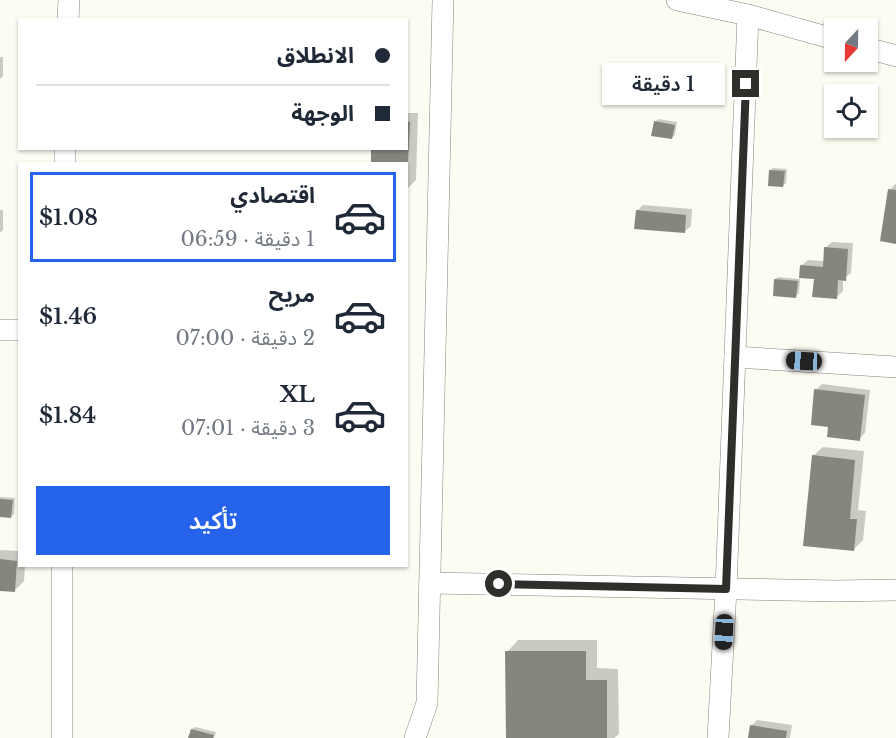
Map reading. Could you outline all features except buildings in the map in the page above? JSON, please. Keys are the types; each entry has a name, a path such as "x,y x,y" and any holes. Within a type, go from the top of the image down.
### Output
{"street":[{"path":"68,18 69,0"},
{"path":"415,738 427,703 443,0"},
{"path":"677,0 748,15 824,36"},
{"path":"718,738 726,589 748,15"},
{"path":"878,51 896,56"},
{"path":"0,330 18,330"},
{"path":"735,357 896,367"},
{"path":"62,567 62,738"},
{"path":"430,583 836,591 896,590"}],"route":[{"path":"499,584 726,589 746,84"}]}
